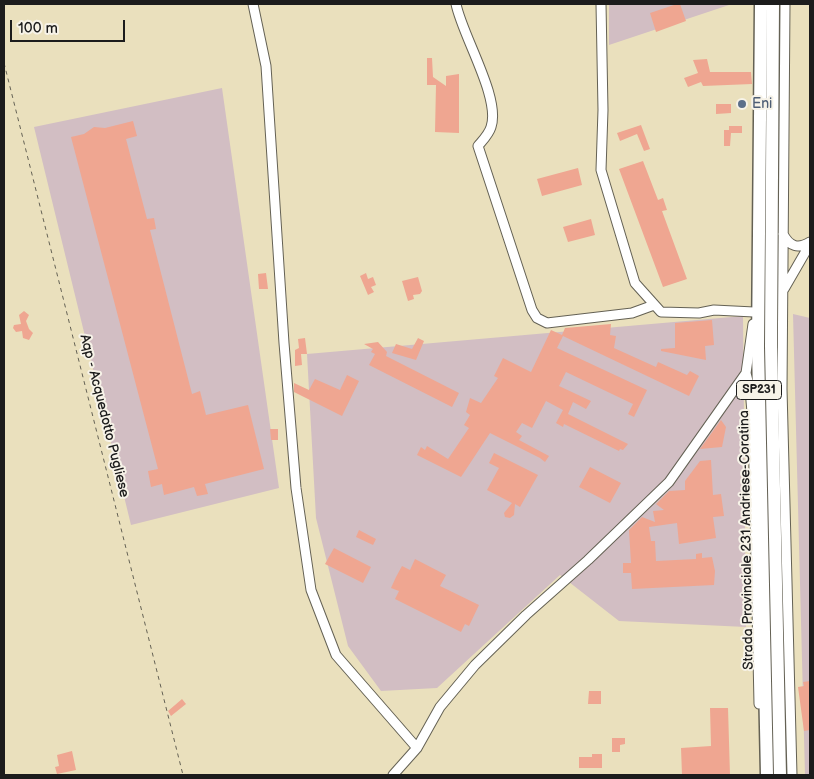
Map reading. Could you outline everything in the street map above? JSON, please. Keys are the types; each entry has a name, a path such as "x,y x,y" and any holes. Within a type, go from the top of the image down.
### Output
{"highway":[{"name":"Strada Provinciale 231 Andriese-Coratina","path":"761,4 758,256 760,471 767,775"},
{"name":"Strada Provinciale 231 Andriese-Coratina","path":"773,4 771,337 780,775"}],"street":[{"path":"253,4 266,66 284,344 296,488 311,590 336,655 416,748"},
{"path":"456,4 461,23 481,71 492,108 492,125 478,146 532,310 537,318 547,323 632,313 654,305"},
{"path":"601,4 603,110 601,170 635,283 661,312 682,314 699,314 714,310 754,312"},
{"name":"SP231","path":"784,4 782,389 792,775"},
{"path":"782,234 788,243 794,246 802,247 810,243"},
{"path":"784,289 810,243"},
{"path":"393,775 416,748 440,707 475,665 669,482 746,372 751,347 758,256"},
{"path":"746,372 750,389 752,424 761,775"}],"path":[{"name":"Aqp - Acquedotto Pugliese","path":"4,63 183,775"}],"shaded area":[{"path":"609,4 732,4 609,45"},
{"path":"222,88 279,488 131,525 34,127"},
{"path":"793,314 810,318 810,775 805,775"},
{"path":"743,316 746,627 619,621 560,575 437,688 381,691 348,646 316,518 307,354"}],"building":[{"path":"680,4 686,21 656,32 650,13"},
{"path":"427,58 432,58 433,77 446,86 446,76 459,74 459,133 435,132 436,85 427,85"},
{"path":"707,59 710,72 751,72 752,84 703,86 701,82 688,87 684,78 698,73 693,60"},
{"path":"716,104 731,104 731,113 716,114"},
{"path":"133,121 137,136 126,139 147,219 154,218 156,229 150,230 192,394 200,391 206,415 248,405 264,469 205,484 208,494 197,496 194,487 164,495 162,484 151,487 148,471 158,469 71,137 84,134 94,127 105,128"},
{"path":"641,125 650,149 644,151 637,134 620,141 617,133"},
{"path":"729,126 742,126 742,133 731,133 730,146 724,146 724,130 729,130"},
{"path":"643,161 658,200 663,198 667,210 662,211 687,279 663,287 619,169"},
{"path":"578,168 582,185 542,196 537,179"},
{"path":"591,219 595,235 568,242 563,227"},
{"path":"266,273 268,289 259,289 258,274"},
{"path":"366,273 368,279 373,277 376,285 371,287 374,292 368,295 360,276"},
{"path":"418,277 422,291 420,294 413,295 414,299 408,301 402,281"},
{"path":"24,311 29,315 26,321 33,333 29,340 23,338 22,331 16,332 13,328 14,325 21,324 19,315"},
{"path":"712,320 714,345 705,346 706,360 661,351 661,349 675,348 675,323"},
{"path":"611,324 610,335 616,336 614,348 656,367 658,362 687,375 690,371 699,376 689,396 563,336 557,348 647,390 634,417 628,414 633,404 566,372 559,386 591,401 586,409 573,402 568,414 628,444 623,450 620,449 619,451 564,424 563,427 556,423 563,410 546,401 532,428 522,423 516,432 522,436 519,440 549,456 545,462 490,433 461,477 417,455 421,447 425,450 427,446 448,459 469,428 464,425 470,415 466,412 470,398 481,403 498,378 494,376 503,358 531,372 551,330 562,335 565,328"},
{"path":"305,338 307,354 301,354 302,365 295,366 295,350 299,348 298,339"},
{"path":"418,338 424,341 416,360 392,353 396,344 412,349"},
{"path":"378,342 387,352 386,356 459,393 452,407 369,365 375,354 371,352 373,349 364,344"},
{"path":"347,375 359,381 342,416 294,392 294,383 309,390 315,379 340,390"},
{"path":"721,420 726,427 722,447 700,449"},
{"path":"270,429 278,429 278,440 271,440"},
{"path":"494,453 538,475 520,507 515,504 514,515 510,518 505,517 504,513 512,503 487,490 499,468 489,463"},
{"path":"711,460 713,495 721,494 724,516 713,517 716,538 679,544 677,523 649,527 651,541 655,541 656,561 696,559 696,554 702,553 702,558 712,557 715,571 714,585 632,589 631,573 623,573 623,563 631,563 629,530 642,517 655,522 653,511 664,510 656,504 669,491 685,490 685,481 700,461"},
{"path":"590,467 621,483 610,503 579,487"},
{"path":"359,530 376,539 373,545 356,537"},
{"path":"334,548 371,567 363,583 325,564"},
{"path":"415,559 446,575 440,586 479,605 469,626 465,624 461,632 395,599 399,591 391,588 396,577 402,566 410,570"},
{"path":"810,681 810,730 804,731 798,687 804,686 803,682"},
{"path":"589,691 601,691 601,704 588,704"},
{"path":"182,699 186,704 171,716 168,711"},
{"path":"710,708 728,708 730,775 682,775 681,748 711,746"},
{"path":"612,738 625,738 625,744 620,745 620,752 612,752"},
{"path":"72,751 76,770 57,774 55,767 59,766 57,755"},
{"path":"592,754 602,754 602,768 579,768 579,757 592,757"}],"place":[{"name":"Eni","path":"742,104"}]}
